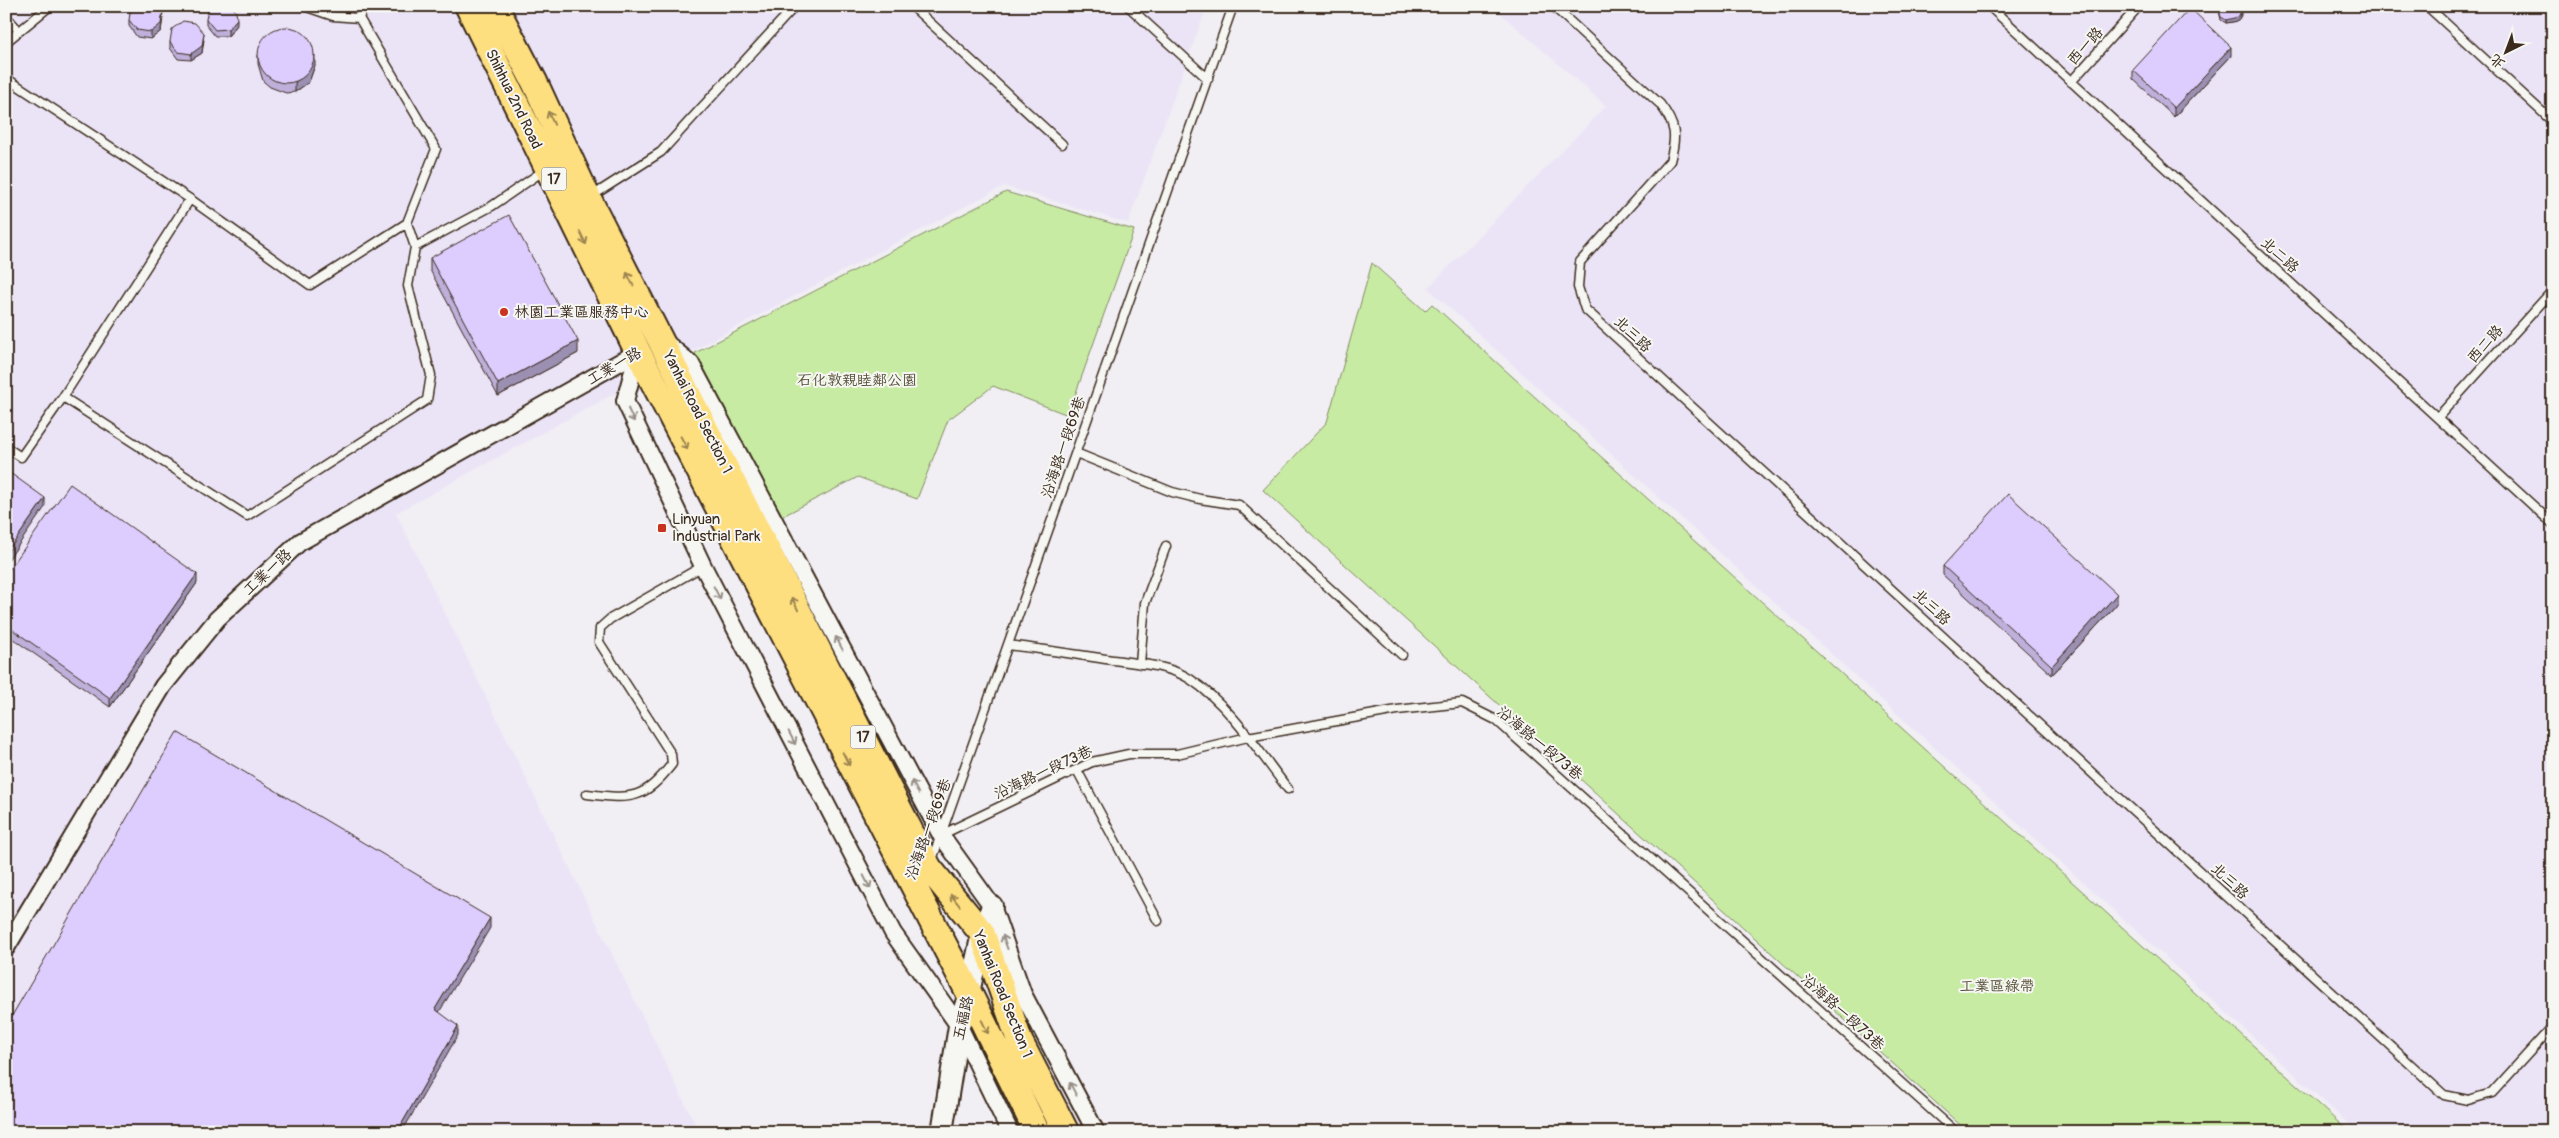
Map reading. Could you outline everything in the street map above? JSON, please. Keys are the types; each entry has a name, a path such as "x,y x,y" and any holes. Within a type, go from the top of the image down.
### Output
{"main road":[{"name":"Shihhua 2nd Road","path":"468,6 558,161"},
{"name":"Shihhua 2nd Road","path":"495,6 558,161 649,345"},
{"name":"Yanhai Road Section 1","path":"649,345 924,880 969,993 1037,1132"},
{"name":"Yanhai Road Section 1","path":"924,880 982,932 1020,1042 1066,1132"}],"street":[{"name":"Yanhai Road Section 1","path":"1010,1132 959,1026 893,933 703,566 625,401 649,345 691,364 941,835 992,906 1024,994 1096,1132"},
{"name":"工業一路","path":"6,948 164,686 217,619 300,542 649,345"},
{"name":"五福路","path":"942,1132 959,1026 969,993 982,932 992,906"}],"lane":[{"path":"6,42 18,30 50,6"},
{"path":"304,6 333,16 359,18"},
{"path":"359,18 364,6"},
{"path":"578,204 661,152 795,6"},
{"path":"912,6 1062,144"},
{"path":"1128,6 1208,79"},
{"name":"沿海路一段69巷","path":"924,880 1233,6"},
{"name":"北三路","path":"1554,6 1660,104 1672,119 1676,141 1670,161 1580,262 1578,287 1585,308 2444,1095 2468,1100 2492,1093 2553,1026"},
{"name":"北二路","path":"1989,6 2553,524"},
{"name":"西一路","path":"2071,82 2139,6"},
{"path":"2427,6 2553,122"},
{"path":"6,16 18,30"},
{"path":"6,78 190,199 310,285 407,223 436,150 359,18"},
{"path":"415,247 492,206 558,161"},
{"path":"6,447 20,457 63,397 190,199"},
{"path":"63,397 247,516 427,400 431,376 408,286 415,247 407,223"},
{"name":"西二路","path":"2438,417 2553,290"},
{"path":"1076,453 1172,492 1200,499 1240,505 1402,654"},
{"path":"1140,664 1145,603 1166,546"},
{"path":"587,794 624,798 641,794 662,776 672,764 671,754 599,642 600,628 610,619 703,566"},
{"path":"1008,645 1140,664 1170,670 1189,678 1212,696 1248,737 1288,790"},
{"name":"沿海路一段73巷","path":"941,835 1092,762 1129,754 1177,754 1248,737 1397,710 1462,703 1496,720 1956,1132"},
{"path":"1077,770 1158,921"}],"shaded area":[{"path":"6,6 1207,6 1128,223 1004,186 734,328 396,513 699,1132 6,1132"},
{"path":"1492,6 2553,6 2553,1132 2358,1132 1428,288 1606,106"}],"green space":[{"name":"石化敦親睦鄰公園","path":"1006,192 1134,230 1068,415 993,386 948,420 917,499 858,477 779,518 695,353"},
{"name":"工業區綠帶","path":"1372,263 1425,311 1432,304 2349,1132 1968,1132 1263,490 1327,422"}],"building":[{"path":"131,6 160,6 163,11 161,24 151,32 137,30 129,20"},
{"path":"209,6 232,6 236,12 237,19 228,29 215,30 206,19"},
{"path":"2218,6 2239,6 2241,12 2238,17 2226,20 2221,17"},
{"path":"2190,8 2231,47 2174,108 2133,70"},
{"path":"183,21 195,23 204,33 202,46 191,54 178,52 170,42 172,29"},
{"path":"286,27 297,29 306,35 312,44 314,55 312,66 306,75 297,81 286,83 275,81 266,75 260,66 258,55 260,44 266,35 275,29"},
{"name":"林園工業區服務中心","path":"509,215 578,341 498,384 430,258"},
{"path":"6,470 45,498 6,554"},
{"path":"70,484 197,574 110,698 6,625 6,574"},
{"path":"2008,494 2117,594 2052,666 1943,566"},
{"path":"177,732 490,918 435,1009 458,1026 397,1132 6,1132 6,1026"}],"place":[{"name":"林園工業區服務中心","path":"504,312"},
{"name":"Linyuan Industrial Park","path":"662,528"}]}
